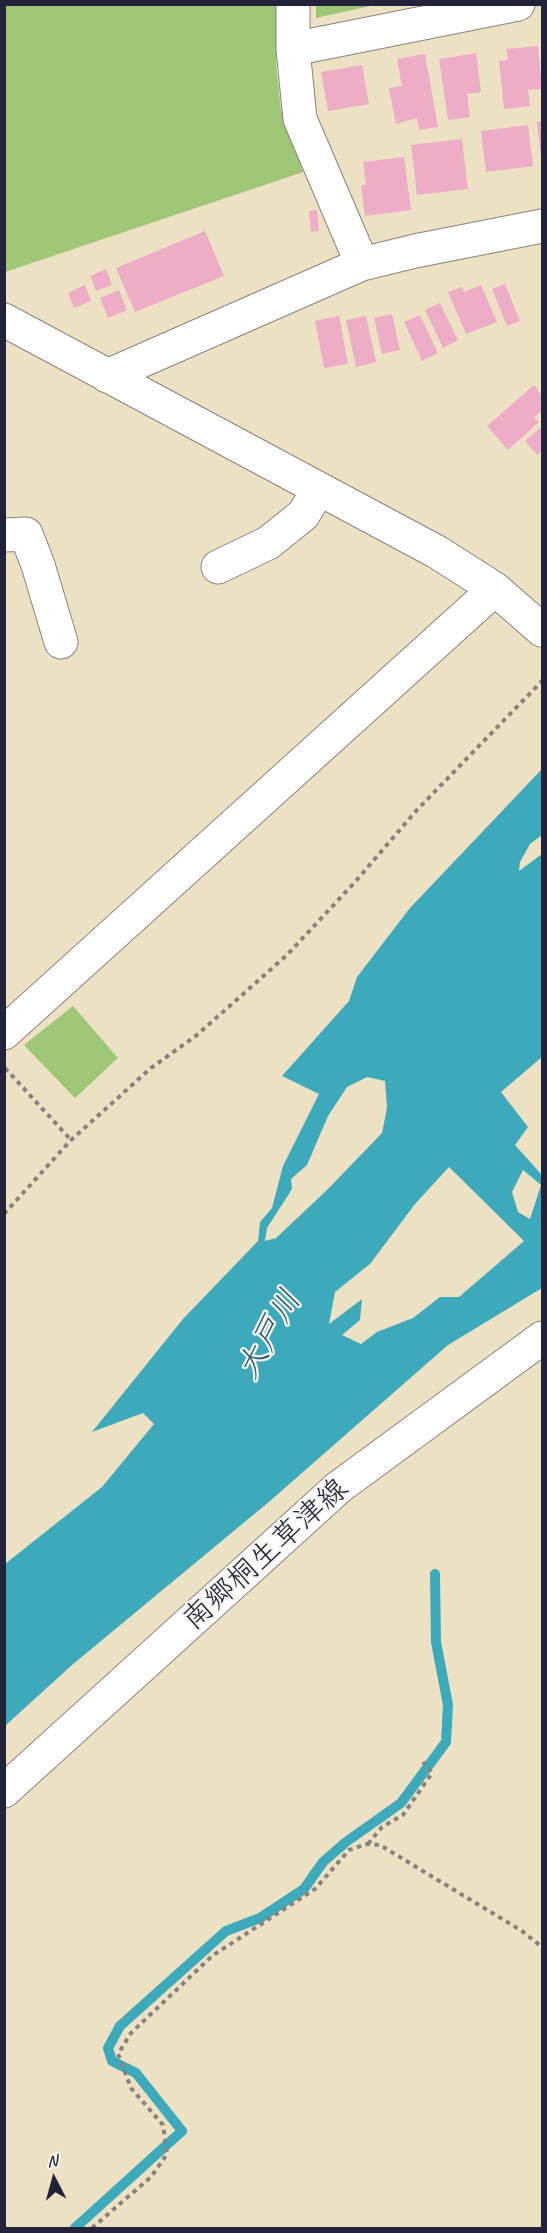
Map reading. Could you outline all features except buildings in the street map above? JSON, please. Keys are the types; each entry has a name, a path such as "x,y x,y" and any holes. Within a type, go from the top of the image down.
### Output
{"street":[{"path":"293,4 293,49 300,119 362,264"},
{"path":"293,49 518,4"},
{"path":"106,376 362,264 415,251 543,226"},
{"path":"4,320 436,552 495,589 543,630"},
{"path":"218,567 275,538 303,514 319,489"},
{"path":"4,535 26,534 38,565 61,642"},
{"path":"4,1033 495,589"},
{"name":"南郷桐生草津線","path":"4,1791 339,1487 543,1338"}],"path":[{"path":"4,1214 71,1140 151,1068 197,1035 287,955 355,882 416,811 543,681"},
{"path":"4,1067 71,1140"},
{"path":"367,1844 382,1827 403,1815 432,1773 423,1762"},
{"path":"92,2229 151,2177 167,2154 163,2124 130,2088 118,2054 130,2033 213,1956 315,1889 349,1850 367,1844 380,1845 522,1931 543,1947"}],"green space":[{"path":"316,4 375,4 375,5 316,18"},
{"path":"4,5 277,5 276,65 281,110 303,172 5,272"},
{"path":"73,1006 118,1058 75,1098 24,1045"}],"water":[{"name":"大戸川","path":"542,769 542,835 530,844 520,862 519,871 542,854 542,1057 501,1092 528,1127 515,1145 542,1175 542,1288 448,1345 270,1501 72,1665 5,1726 5,1564 102,1487 154,1424 143,1413 92,1432 183,1319 258,1241 260,1222 272,1208 283,1166 319,1094 282,1076 349,1001 357,977 410,908","holes":["367,1077 385,1081 387,1108 382,1133 276,1238 265,1241 267,1228 292,1189 291,1179 307,1165 328,1116 347,1087","449,1167 524,1241 459,1297 440,1297 413,1318 377,1332 361,1344 342,1335 360,1320 362,1299 329,1324 335,1292 370,1264 415,1204","523,1170 541,1185 530,1219 518,1212 512,1192"]}],"waterway":[{"path":"75,2228 182,2131 136,2073 112,2061 108,2048 120,2026 226,1931 260,1918 304,1889 323,1862 346,1842 401,1803 446,1742 448,1705 436,1642 435,1574"}]}
